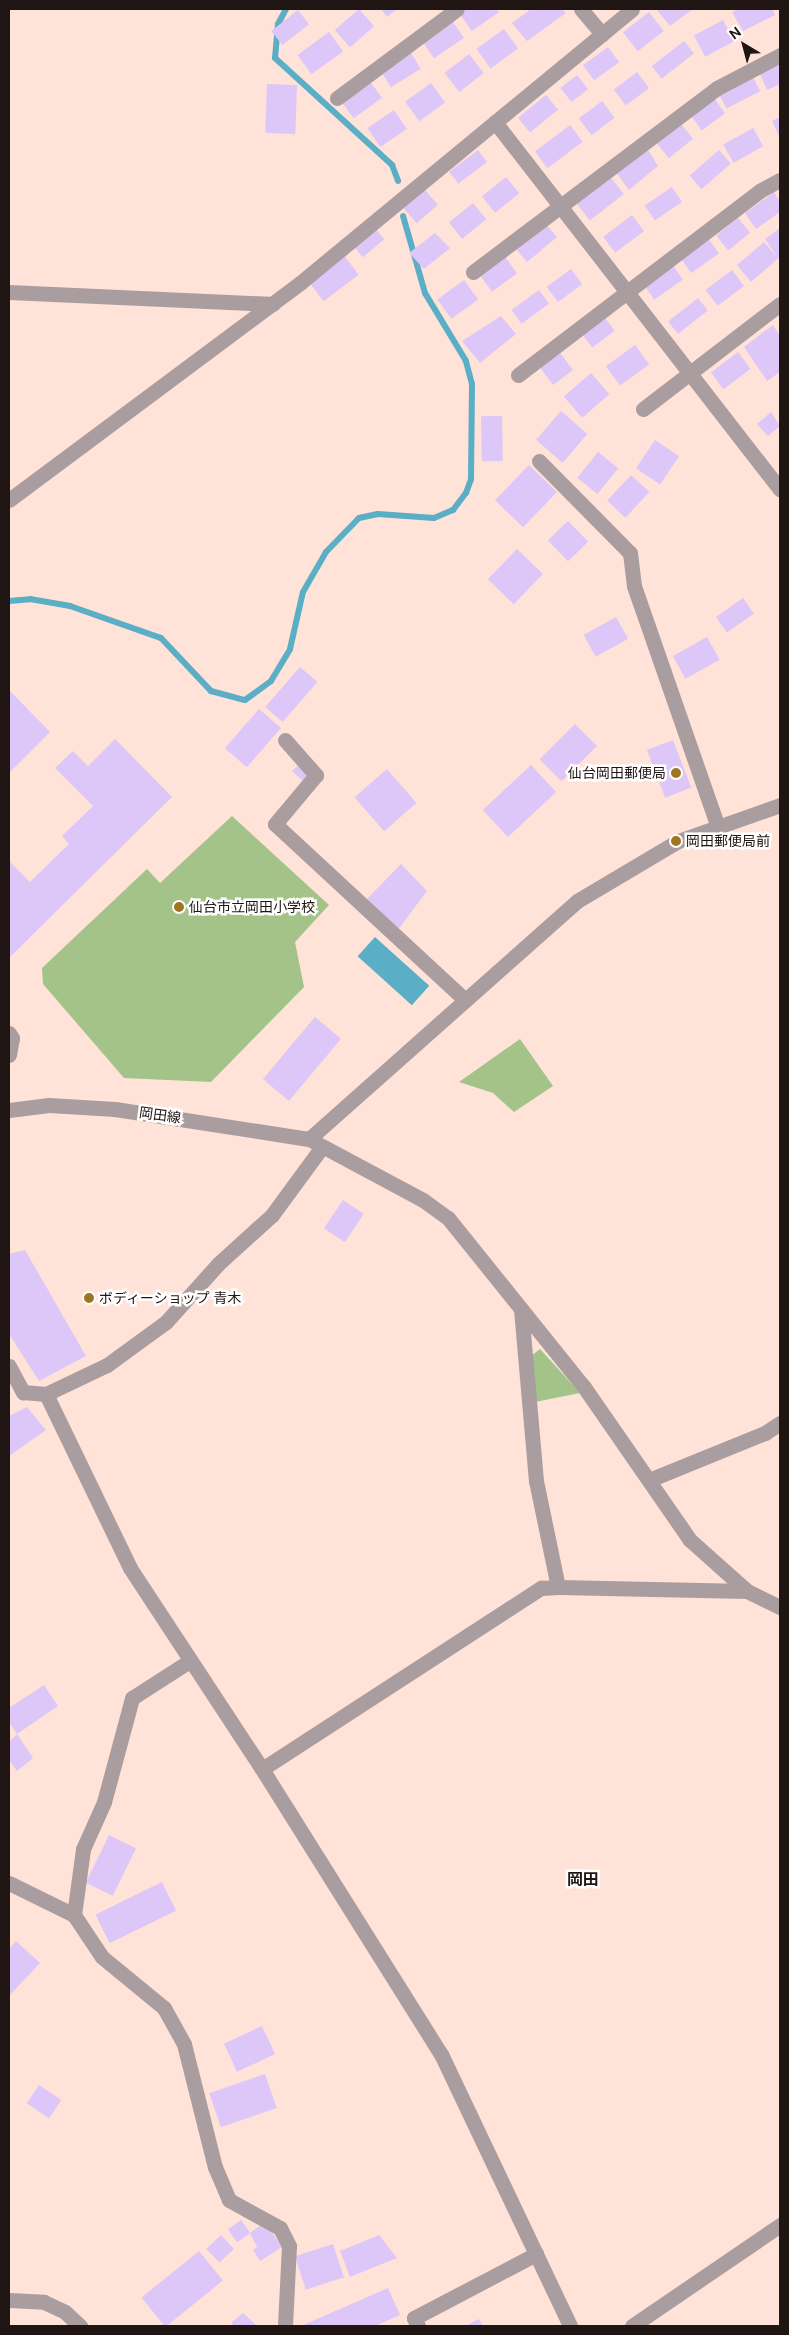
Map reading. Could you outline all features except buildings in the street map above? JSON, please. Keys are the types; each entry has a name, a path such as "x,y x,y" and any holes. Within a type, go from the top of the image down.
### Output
{"street":[{"path":"338,98 457,9"},
{"path":"582,9 602,34"},
{"path":"9,500 273,304 632,9"},
{"path":"473,272 717,88 780,55"},
{"path":"495,122 780,488"},
{"path":"518,375 761,190 780,180"},
{"path":"9,292 273,304"},
{"path":"643,409 780,304"},
{"path":"539,461 630,553 634,586 718,827"},
{"path":"285,740 316,775 275,824 464,999"},
{"path":"9,1366 23,1392 46,1394 107,1365 166,1322 218,1264 272,1214 316,1143 464,999 577,901 678,841 780,805"},
{"path":"9,1033 12,1038 9,1055"},
{"name":"岡田線","path":"9,1110 49,1105 115,1109 316,1143 423,1200 448,1218 584,1387 690,1540 747,1591"},
{"path":"521,1309 536,1481 558,1587"},
{"path":"46,1394 130,1568 188,1662 262,1769 441,2054 570,2326"},
{"path":"649,1480 765,1433 780,1423"},
{"path":"262,1769 541,1588 747,1591 780,1607"},
{"path":"74,1915 83,1849 104,1802 132,1698 188,1662"},
{"path":"9,1883 74,1915 102,1957 164,2008 184,2044 215,2166 229,2200 280,2228 290,2246 285,2326"},
{"path":"632,2326 780,2225"},
{"path":"418,2326 414,2318 536,2254"},
{"path":"9,2300 44,2302 65,2312 80,2326"}],"green space":[{"path":"232,816 329,905 295,942 304,987 211,1082 124,1078 43,984 42,968 147,869 160,883"},
{"path":"520,1039 553,1086 514,1112 493,1093 459,1082"},
{"path":"540,1349 580,1393 535,1402 531,1356"}],"water":[{"path":"375,937 429,986 412,1005 358,956"}],"waterway":[{"path":"286,9 278,24 275,58 392,165 398,181"},
{"path":"9,601 30,599 70,606 161,638 211,691 245,700 271,681 290,649 303,592 326,552 359,518 378,514 434,518 453,510 466,493 471,479 472,384 466,361 425,293 403,216"}],"place":[{"name":"仙台岡田郵便局","path":"676,773"},
{"name":"岡田郵便局前","path":"676,841"},
{"name":"仙台市立岡田小学校","path":"179,907"},
{"name":"ボディーショップ 青木","path":"89,1298"}],"district":[{"name":"岡田","path":"583,1880"}]}
